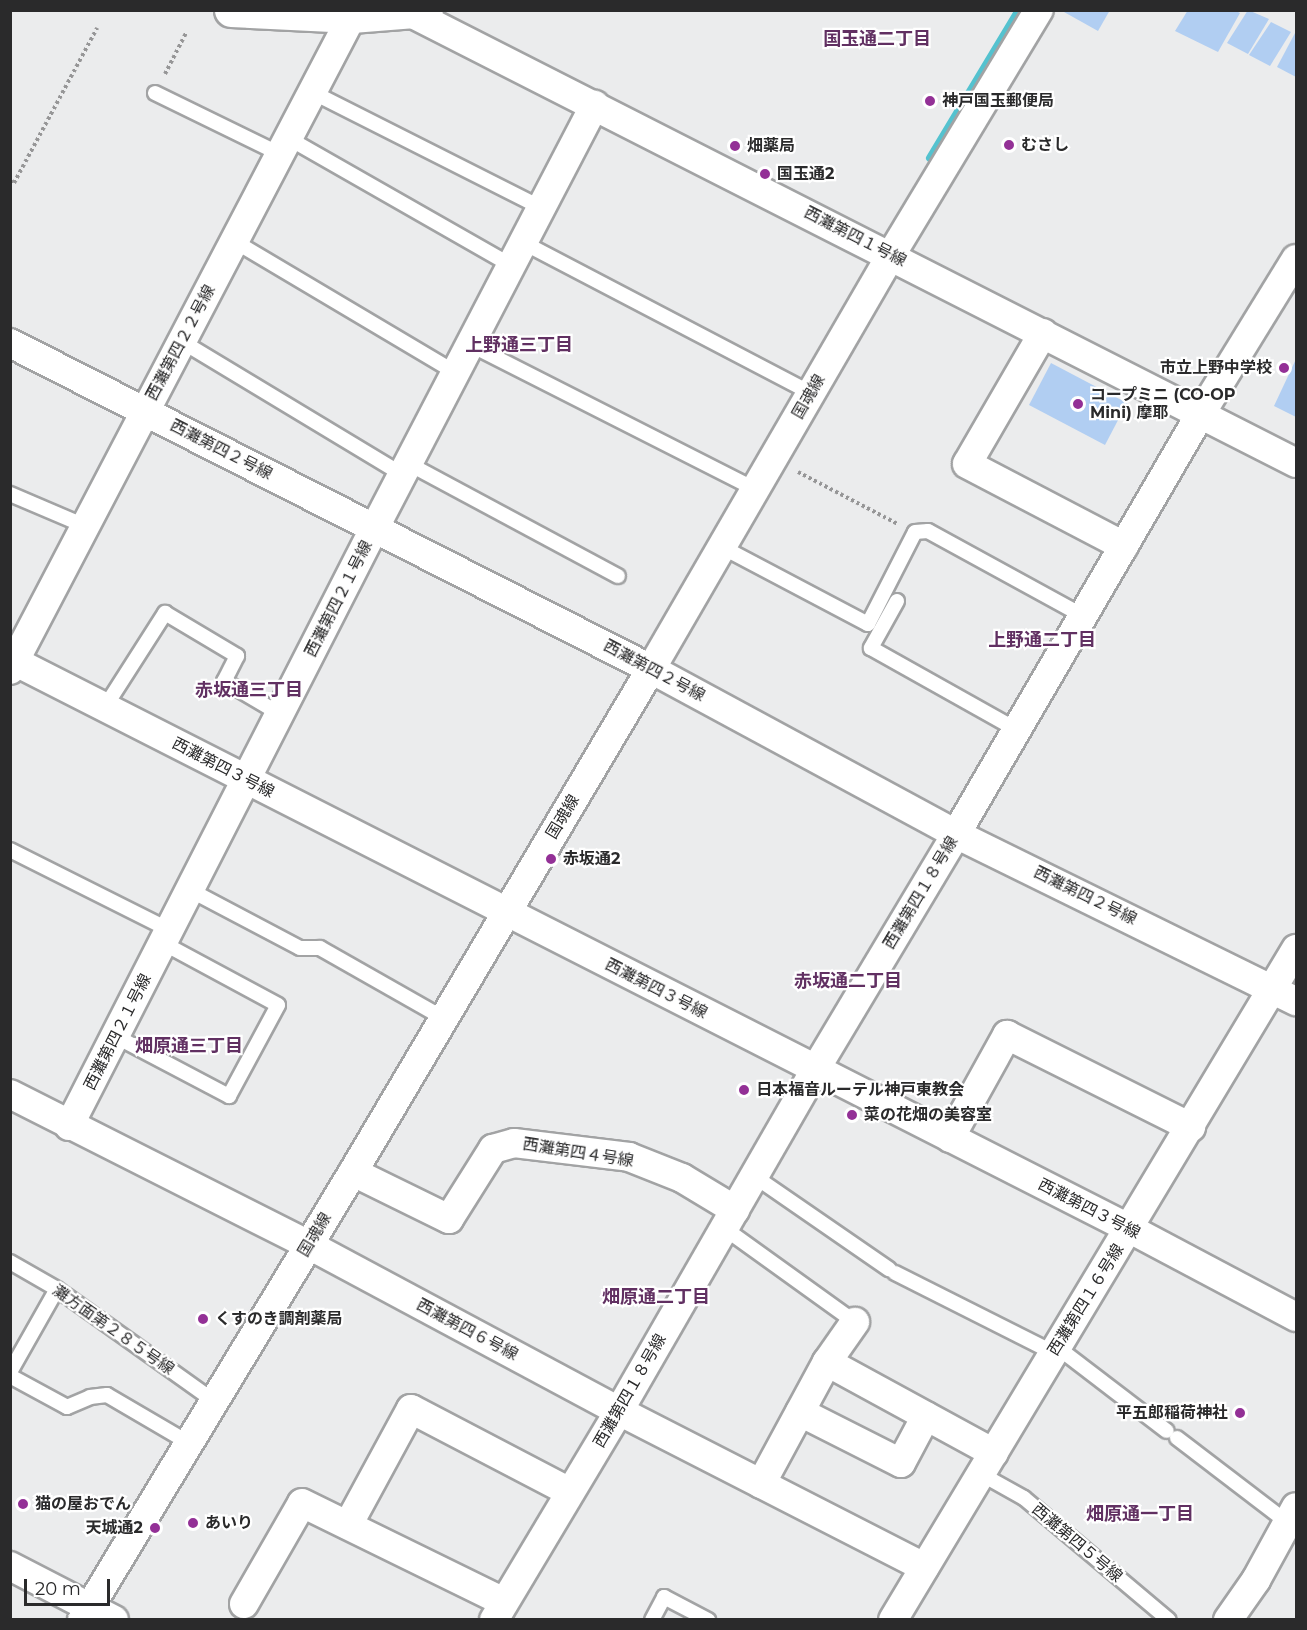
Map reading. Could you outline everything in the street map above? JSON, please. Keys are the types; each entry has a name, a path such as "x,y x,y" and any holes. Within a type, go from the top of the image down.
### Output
{"main road":[{"path":"231,10 352,16 419,12"}],"street":[{"name":"国魂線","path":"95,1615 189,1443 353,1172 651,669 891,255 1039,10"},
{"name":"西灘第四１号線","path":"419,12 595,105 1296,463"},
{"name":"西灘第四２２号線","path":"12,666 352,16"},
{"name":"西灘第四２１号線","path":"69,1126 375,527 595,105"},
{"name":"西灘第四１８号線","path":"497,1615 619,1412 815,1070 956,834 1200,415 1296,259"},
{"path":"1042,333 967,464 1124,546"},
{"name":"西灘第四２号線","path":"10,343 651,669 956,834 1285,995"},
{"name":"西灘第四３号線","path":"12,666 105,707 1130,1229 1296,1317"},
{"name":"西灘第四１６号線","path":"893,1620 1191,1127 1285,995 1296,949"},
{"path":"950,1138 1007,1035 1191,1127"},
{"name":"西灘第四６号線","path":"10,1094 69,1126 309,1245 619,1412 924,1567"},
{"name":"西灘第四４号線","path":"353,1172 448,1219 493,1149 514,1143 628,1157 682,1178 730,1219"},
{"path":"761,1484 827,1362 855,1322"},
{"path":"827,1362 926,1416 988,1463"},
{"path":"348,1525 411,1409 570,1492"},
{"path":"800,1412 901,1463 926,1416"},
{"path":"244,1604 302,1503 348,1525 497,1615"},
{"path":"1228,1620 1256,1580 1292,1515"},
{"path":"10,1566 95,1615"}],"lane":[{"path":"312,92 542,208"},
{"path":"155,93 284,146 811,393"},
{"path":"234,241 456,373"},
{"path":"181,341 406,469 618,576"},
{"path":"471,345 755,489"},
{"path":"10,494 85,526"},
{"path":"722,547 868,624 915,532 928,531 1083,616"},
{"path":"897,601 871,648 1017,730"},
{"path":"105,707 165,613 237,656 224,681 280,714"},
{"path":"10,850 166,937 278,1005 229,1096 116,1036"},
{"path":"190,890 300,948 320,948 444,1018"},
{"path":"754,1176 892,1271 1056,1350 1172,1434 1292,1515"},
{"path":"730,1219 855,1322"},
{"name":"灘方面第２８５号線","path":"10,1262 57,1289 214,1401"},
{"path":"57,1289 10,1374 67,1407 90,1397 107,1395 189,1443"},
{"name":"西灘第四５号線","path":"988,1463 1024,1498 1169,1620"},
{"path":"652,1620 664,1597 708,1620"}],"path":[{"path":"10,181 14,183 98,28"},
{"path":"155,93 186,33"},
{"path":"773,459 915,532"}],"building":[{"path":"1066,10 1110,10 1098,31 1064,12"},
{"path":"1188,10 1234,10 1240,13 1218,52 1175,31"},
{"path":"1248,10 1269,19 1248,54 1227,43"},
{"path":"1271,22 1291,32 1270,66 1249,55"},
{"path":"1296,34 1296,77 1277,67"},
{"path":"1296,359 1296,417 1274,406"},
{"name":"コープミニ (CO-OP Mini) 摩耶","path":"1051,363 1127,403 1105,445 1029,405"}],"waterway":[{"path":"930,158 1019,10"}],"place":[{"name":"神戸国玉郵便局","path":"930,101"},
{"name":"むさし","path":"1009,145"},
{"name":"畑薬局","path":"735,146"},
{"name":"国玉通2","path":"765,174"},
{"name":"市立上野中学校","path":"1284,368"},
{"name":"コープミニ (CO-OP Mini) 摩耶","path":"1078,404"},
{"name":"赤坂通2","path":"551,859"},
{"name":"日本福音ルーテル神戸東教会","path":"744,1090"},
{"name":"菜の花畑の美容室","path":"852,1115"},
{"name":"くすのき調剤薬局","path":"203,1319"},
{"name":"平五郎稲荷神社","path":"1240,1413"},
{"name":"猫の屋おでん","path":"23,1504"},
{"name":"あいり","path":"193,1523"},
{"name":"天城通2","path":"155,1528"}],"district":[{"name":"国玉通二丁目","path":"877,39"},
{"name":"上野通三丁目","path":"519,345"},
{"name":"上野通二丁目","path":"1042,640"},
{"name":"赤坂通三丁目","path":"249,690"},
{"name":"赤坂通二丁目","path":"848,981"},
{"name":"畑原通三丁目","path":"189,1046"},
{"name":"畑原通二丁目","path":"656,1297"},
{"name":"畑原通一丁目","path":"1140,1514"}]}
